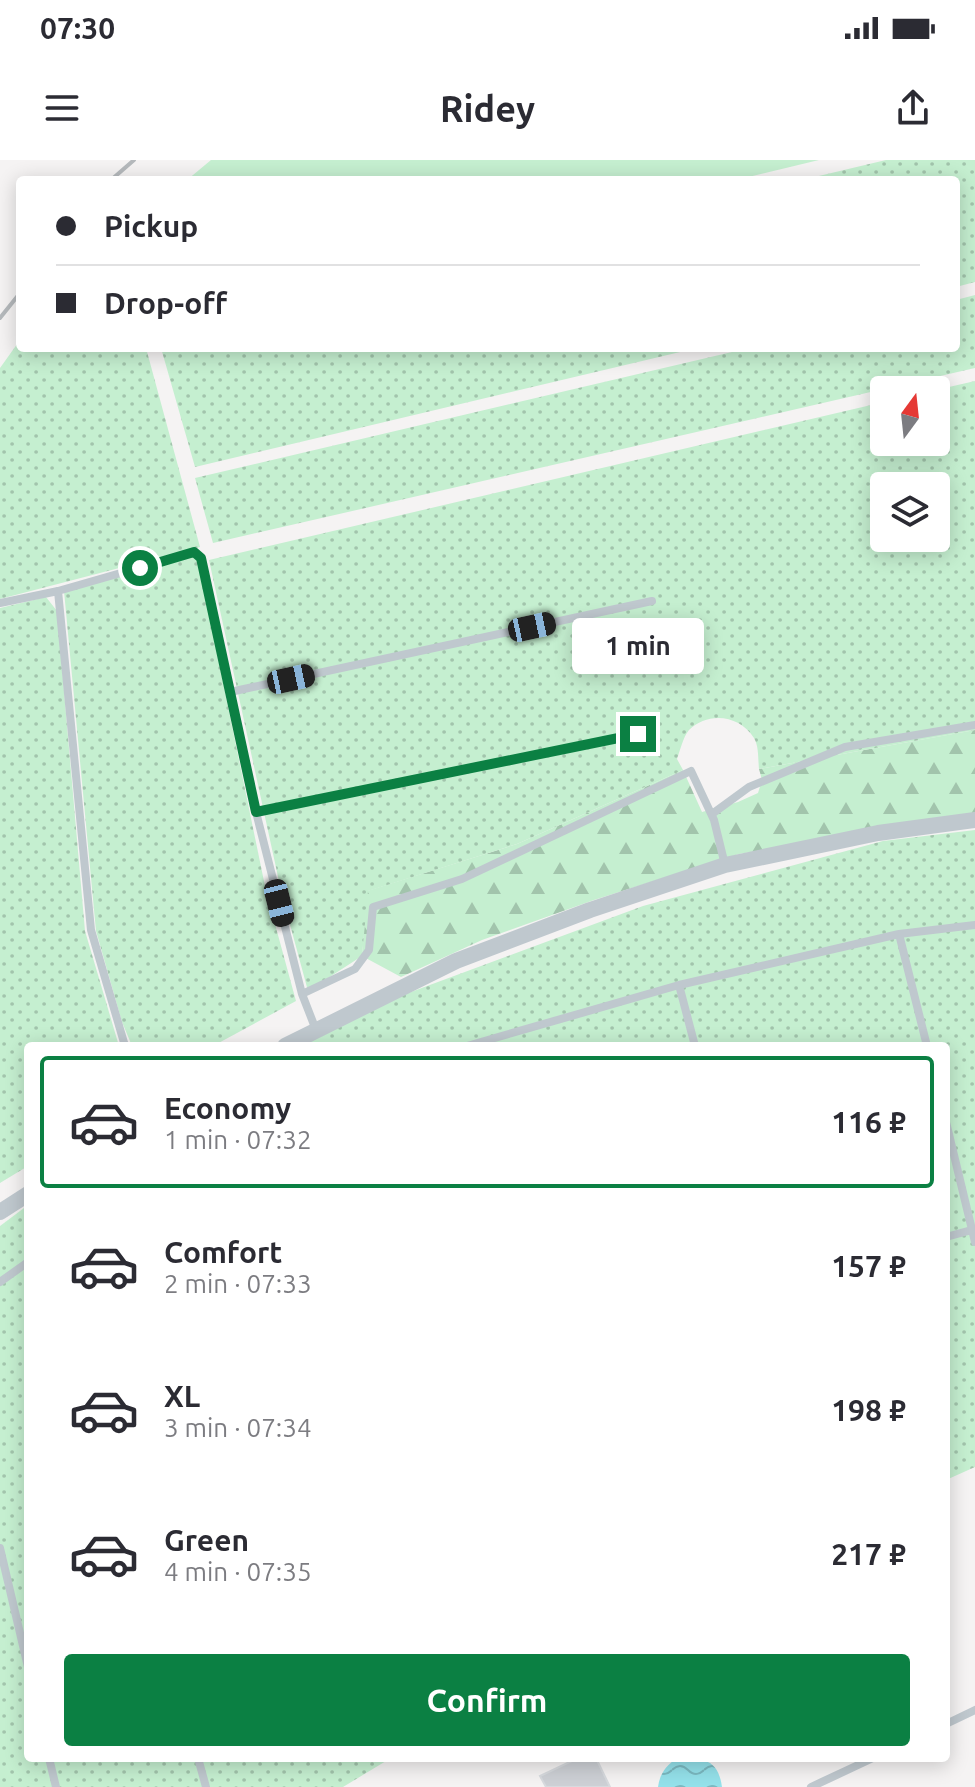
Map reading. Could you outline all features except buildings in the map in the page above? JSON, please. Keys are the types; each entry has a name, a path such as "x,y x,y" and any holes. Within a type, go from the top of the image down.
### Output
{"street":[{"path":"293,1042 456,961 590,910 725,865 878,833 975,820"},
{"path":"0,1212 24,1197"}],"lane":[{"path":"0,603 58,591 194,552 201,558 256,812 302,994 316,1031"},
{"path":"58,591 91,930 124,1042"},
{"path":"230,692 652,601"},
{"path":"712,814 749,787 845,747 975,725"},
{"path":"256,812 638,734"},
{"path":"302,994 355,969 369,950 373,907 462,879 691,771 712,814 725,865"},
{"path":"481,1042 679,985 899,934 975,925"},
{"path":"899,934 926,1042"},
{"path":"679,985 694,1042"},
{"path":"950,1137 975,1242"},
{"path":"950,1236 974,1229"},
{"path":"0,1282 24,1265"},
{"path":"0,1548 24,1650"},
{"path":"950,1722 975,1710"},
{"path":"50,1762 56,1787"},
{"path":"199,1762 206,1787"},
{"path":"811,1787 864,1762"}],"green space":[{"path":"211,160 819,160 753,176 192,176"},
{"path":"886,160 975,160 975,282 960,286 960,176 819,176"},
{"path":"975,295 975,368 940,376 870,376 870,392 213,543 195,478 732,352 960,352 960,299"},
{"path":"16,346 16,352 147,352 200,547 0,599 0,368"},
{"path":"162,352 680,352 195,467"},
{"path":"975,381 975,730 759,769 757,745 748,730 732,720 705,720 685,736 677,759 683,770 517,844 368,891 362,956 308,991 282,895 209,560 870,405 870,456 950,456 950,387"},
{"path":"197,556 266,891 296,1001 220,1042 130,1042 122,1022 96,931 64,591"},
{"path":"46,597 57,611 85,931 118,1042 24,1042 24,1168 0,1183 0,608"},
{"path":"975,730 975,813 739,854 482,940 401,977 362,956 367,891 517,844 683,770 702,812 758,793 762,780 759,769"},
{"path":"975,830 975,1467 950,1478 950,1042 308,1042 392,999 643,906 883,841"},
{"path":"24,1208 24,1762 384,1762 343,1787 0,1787 0,1226"}],"water":[{"path":"707,1762 717,1770 722,1787 658,1787 664,1770 670,1764"}],"railway":[{"path":"116,176 134,160"},
{"path":"0,318 16,298"}],"route":[{"path":"140,568 194,552 201,558 256,812 638,734"}]}
